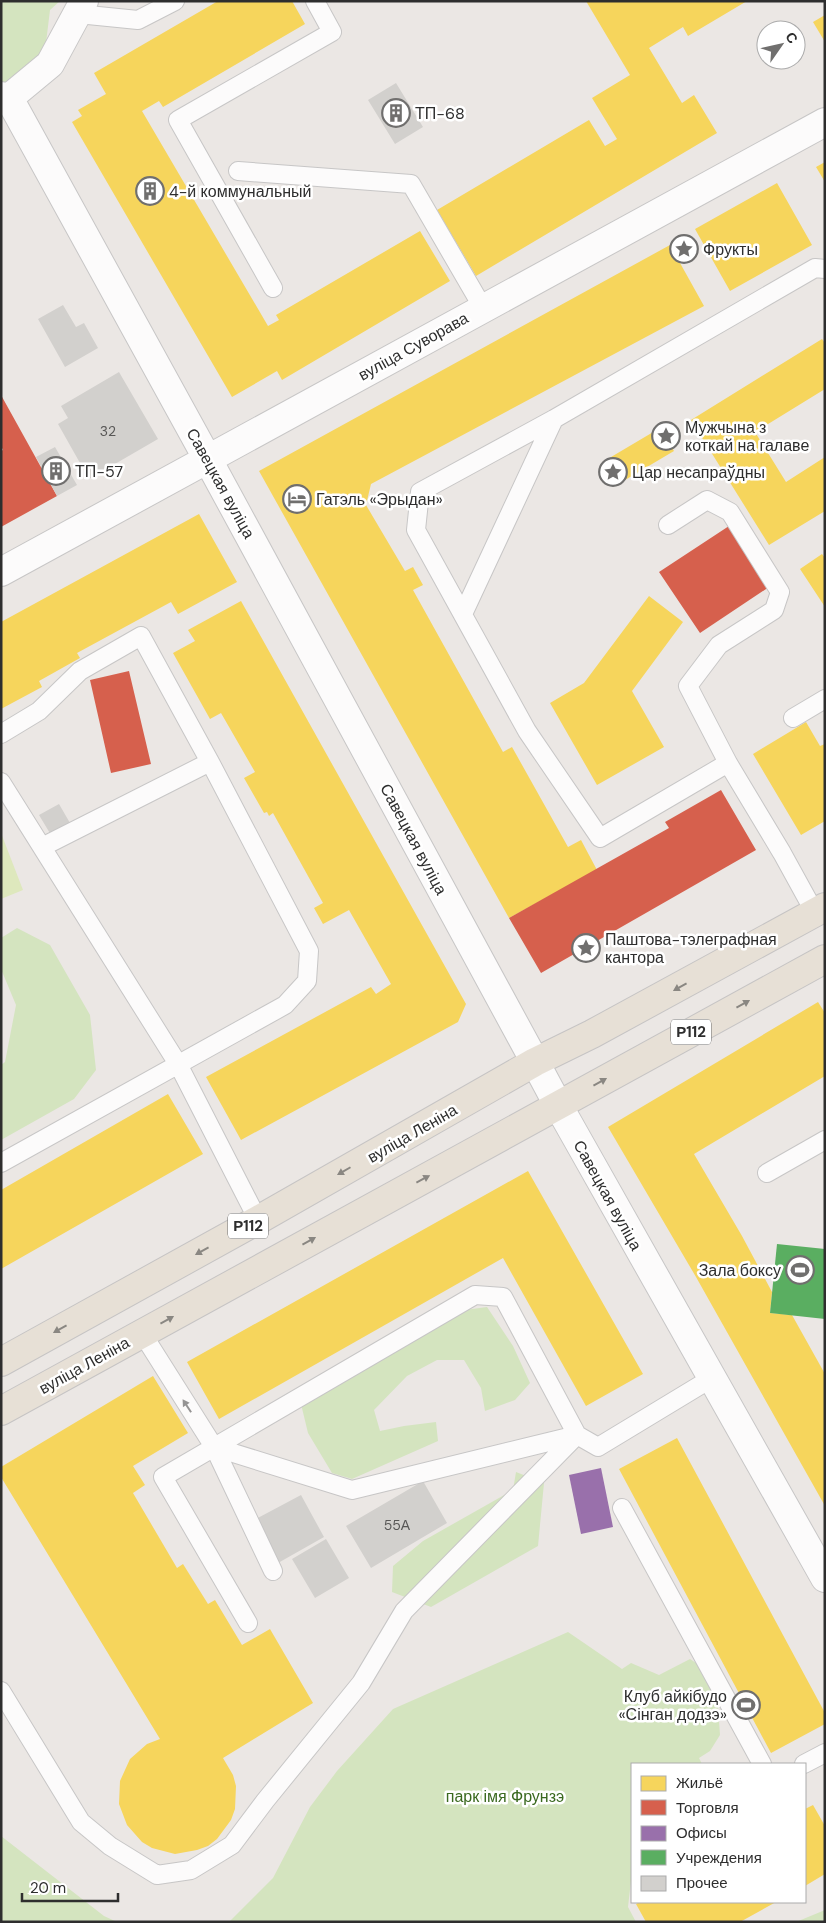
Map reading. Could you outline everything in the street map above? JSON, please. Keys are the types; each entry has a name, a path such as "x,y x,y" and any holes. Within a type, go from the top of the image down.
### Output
{"main road":[{"name":"вуліца Леніна","path":"1,1362 258,1220 535,1062 592,1034 820,910"},
{"name":"вуліца Леніна","path":"1,1410 825,959"}],"street":[{"path":"4,98 50,64 81,8"},
{"name":"Савецкая вуліца","path":"4,98 207,458 558,1105 825,1578"},
{"name":"вуліца Суворава","path":"1,572 825,122"}],"lane":[{"path":"81,8 138,20 174,1"},
{"path":"273,288 178,120 332,32 315,1"},
{"path":"238,170 411,184 483,308"},
{"path":"728,763 600,838 527,731 416,530 420,492 554,419 815,268 825,269"},
{"path":"463,614 554,419"},
{"path":"668,524 707,500 730,512 780,592 774,610 719,645 688,686 728,763 782,853 820,910"},
{"path":"1,734 39,711 80,671 141,636 309,950 307,981 285,1004 1,1163"},
{"path":"793,718 825,699"},
{"path":"42,848 210,762"},
{"path":"1,782 178,1064 258,1220"},
{"path":"767,1173 825,1140"},
{"path":"248,1623 163,1477 476,1295 503,1297 577,1435 598,1447 712,1378"},
{"path":"142,1333 214,1447 273,1571"},
{"path":"214,1447 352,1490 577,1435"},
{"path":"1,1691 81,1822 110,1846 157,1875 191,1870 232,1845 265,1801 361,1683 404,1611 577,1435"},
{"path":"622,1508 761,1763"},
{"path":"806,1763 825,1753"}],"green space":[{"path":"1,1 60,1 50,10 45,51 23,82 1,86"},
{"path":"1,833 23,890 1,899"},
{"path":"17,928 50,945 90,1015 96,1070 74,1099 1,1140 1,1065 5,1062 16,1005 1,969 1,938"},
{"path":"487,1307 513,1346 530,1383 515,1400 485,1411 481,1388 464,1360 437,1360 407,1376 374,1410 380,1431 436,1422 438,1441 352,1479 332,1473 308,1433 301,1404 465,1310"},
{"path":"516,1472 544,1483 538,1546 431,1607 392,1592 393,1566 423,1541 513,1490"},
{"name":"парк імя Фрунзэ","path":"568,1632 622,1669 631,1663 659,1675 690,1659 705,1669 717,1693 720,1735 710,1751 699,1758 702,1763 631,1763 631,1881 628,1907 636,1922 229,1922 273,1878 310,1807 337,1771 393,1709"},
{"path":"1,1836 104,1916 117,1922 1,1922"},
{"path":"825,1910 825,1922 796,1922"}],"building: Жильё":[{"name":"4-й коммунальный","path":"218,1 292,1 305,24 163,107 159,101 142,111 268,326 279,320 276,315 420,231 450,281 282,380 277,371 232,397 72,122 82,116 78,110 106,94 94,73"},
{"path":"586,1 747,1 688,36 683,27 649,48 682,103 694,95 717,133 476,276 437,210 589,120 605,146 617,139 592,98 630,75"},
{"path":"825,15 825,42 813,22"},
{"path":"825,162 825,182 816,167"},
{"path":"777,183 812,245 730,291 695,229"},
{"path":"670,245 704,306 371,484 366,505 405,571 413,567 423,585 413,590 503,752 512,747 568,847 581,840 597,870 509,918 259,471"},
{"path":"822,339 825,343 825,389 755,432 786,482 825,457 825,511 769,545 691,420"},
{"path":"660,428 674,451 620,483 606,460"},
{"path":"199,514 237,582 178,614 171,602 77,653 80,658 39,681 42,687 1,709 1,622"},
{"path":"822,554 825,558 825,607 800,569"},
{"path":"649,596 683,622 632,691 664,747 597,785 550,703 584,683"},
{"path":"241,601 466,1004 458,1022 241,1140 206,1077 371,987 376,994 391,984 349,910 323,924 314,908 323,903 273,813 269,816 267,812 264,813 244,778 255,772 221,713 210,719 173,653 195,641 188,630"},
{"path":"806,722 820,746 825,744 825,821 801,835 753,754"},
{"path":"818,1002 825,1013 825,1076 694,1154 772,1292 770,1313 792,1315 825,1374 825,1506 696,1277 608,1127"},
{"path":"168,1094 203,1154 1,1269 1,1190"},
{"path":"528,1171 643,1374 586,1406 503,1258 219,1419 187,1362"},
{"path":"153,1376 188,1433 133,1466 145,1485 133,1493 177,1568 183,1564 208,1604 215,1600 242,1645 270,1629 313,1703 223,1758 233,1775 236,1786 235,1809 231,1820 217,1839 208,1846 175,1854 152,1848 142,1842 127,1825 119,1804 120,1781 130,1759 147,1744 160,1739 1,1477 1,1467"},
{"path":"677,1438 825,1713 825,1724 771,1753 619,1469"},
{"path":"813,1805 825,1826 825,1874 806,1885 806,1808"},
{"path":"774,1903 740,1922 646,1922 636,1904"}],"building: Торговля":[{"path":"1,395 57,496 1,527 1,451 3,450 1,446"},
{"path":"729,526 769,587 700,633 659,572"},
{"path":"129,671 151,764 111,773 90,680"},
{"path":"721,790 756,850 541,973 509,918 669,828 665,822"}],"building: Офисы":[{"path":"601,1468 613,1527 581,1534 569,1475"}],"building: Учреждения":[{"name":"Зала боксу","path":"777,1244 825,1249 825,1319 770,1313"}],"building: Прочее":[{"name":"ТП-68","path":"396,83 423,127 395,144 368,100"},
{"path":"63,305 76,327 84,323 98,348 65,367 38,319"},
{"path":"119,372 158,439 89,479 58,424 68,418 61,406"},
{"name":"ТП-57","path":"55,447 77,485 57,496 36,457"},
{"path":"59,804 70,823 51,835 39,815"},
{"path":"423,1481 447,1523 371,1568 346,1526"},
{"path":"301,1495 324,1537 278,1563 254,1520"},
{"path":"326,1539 349,1578 315,1598 292,1559"}],"place":[{"name":"ТП-68","path":"396,113"},
{"name":"4-й коммунальный","path":"150,191"},
{"name":"Фрукты","path":"684,249"},
{"name":"Мужчына з коткай на галаве","path":"666,436"},
{"name":"ТП-57","path":"56,471"},
{"name":"Цар несапраўдны","path":"613,472"},
{"name":"Гатэль «Эрыдан»","path":"297,499"},
{"name":"Паштова-тэлеграфная кантора","path":"586,948"},
{"name":"Зала боксу","path":"800,1270"},
{"name":"Клуб айкібудо «Сінган додзэ»","path":"746,1705"}]}
